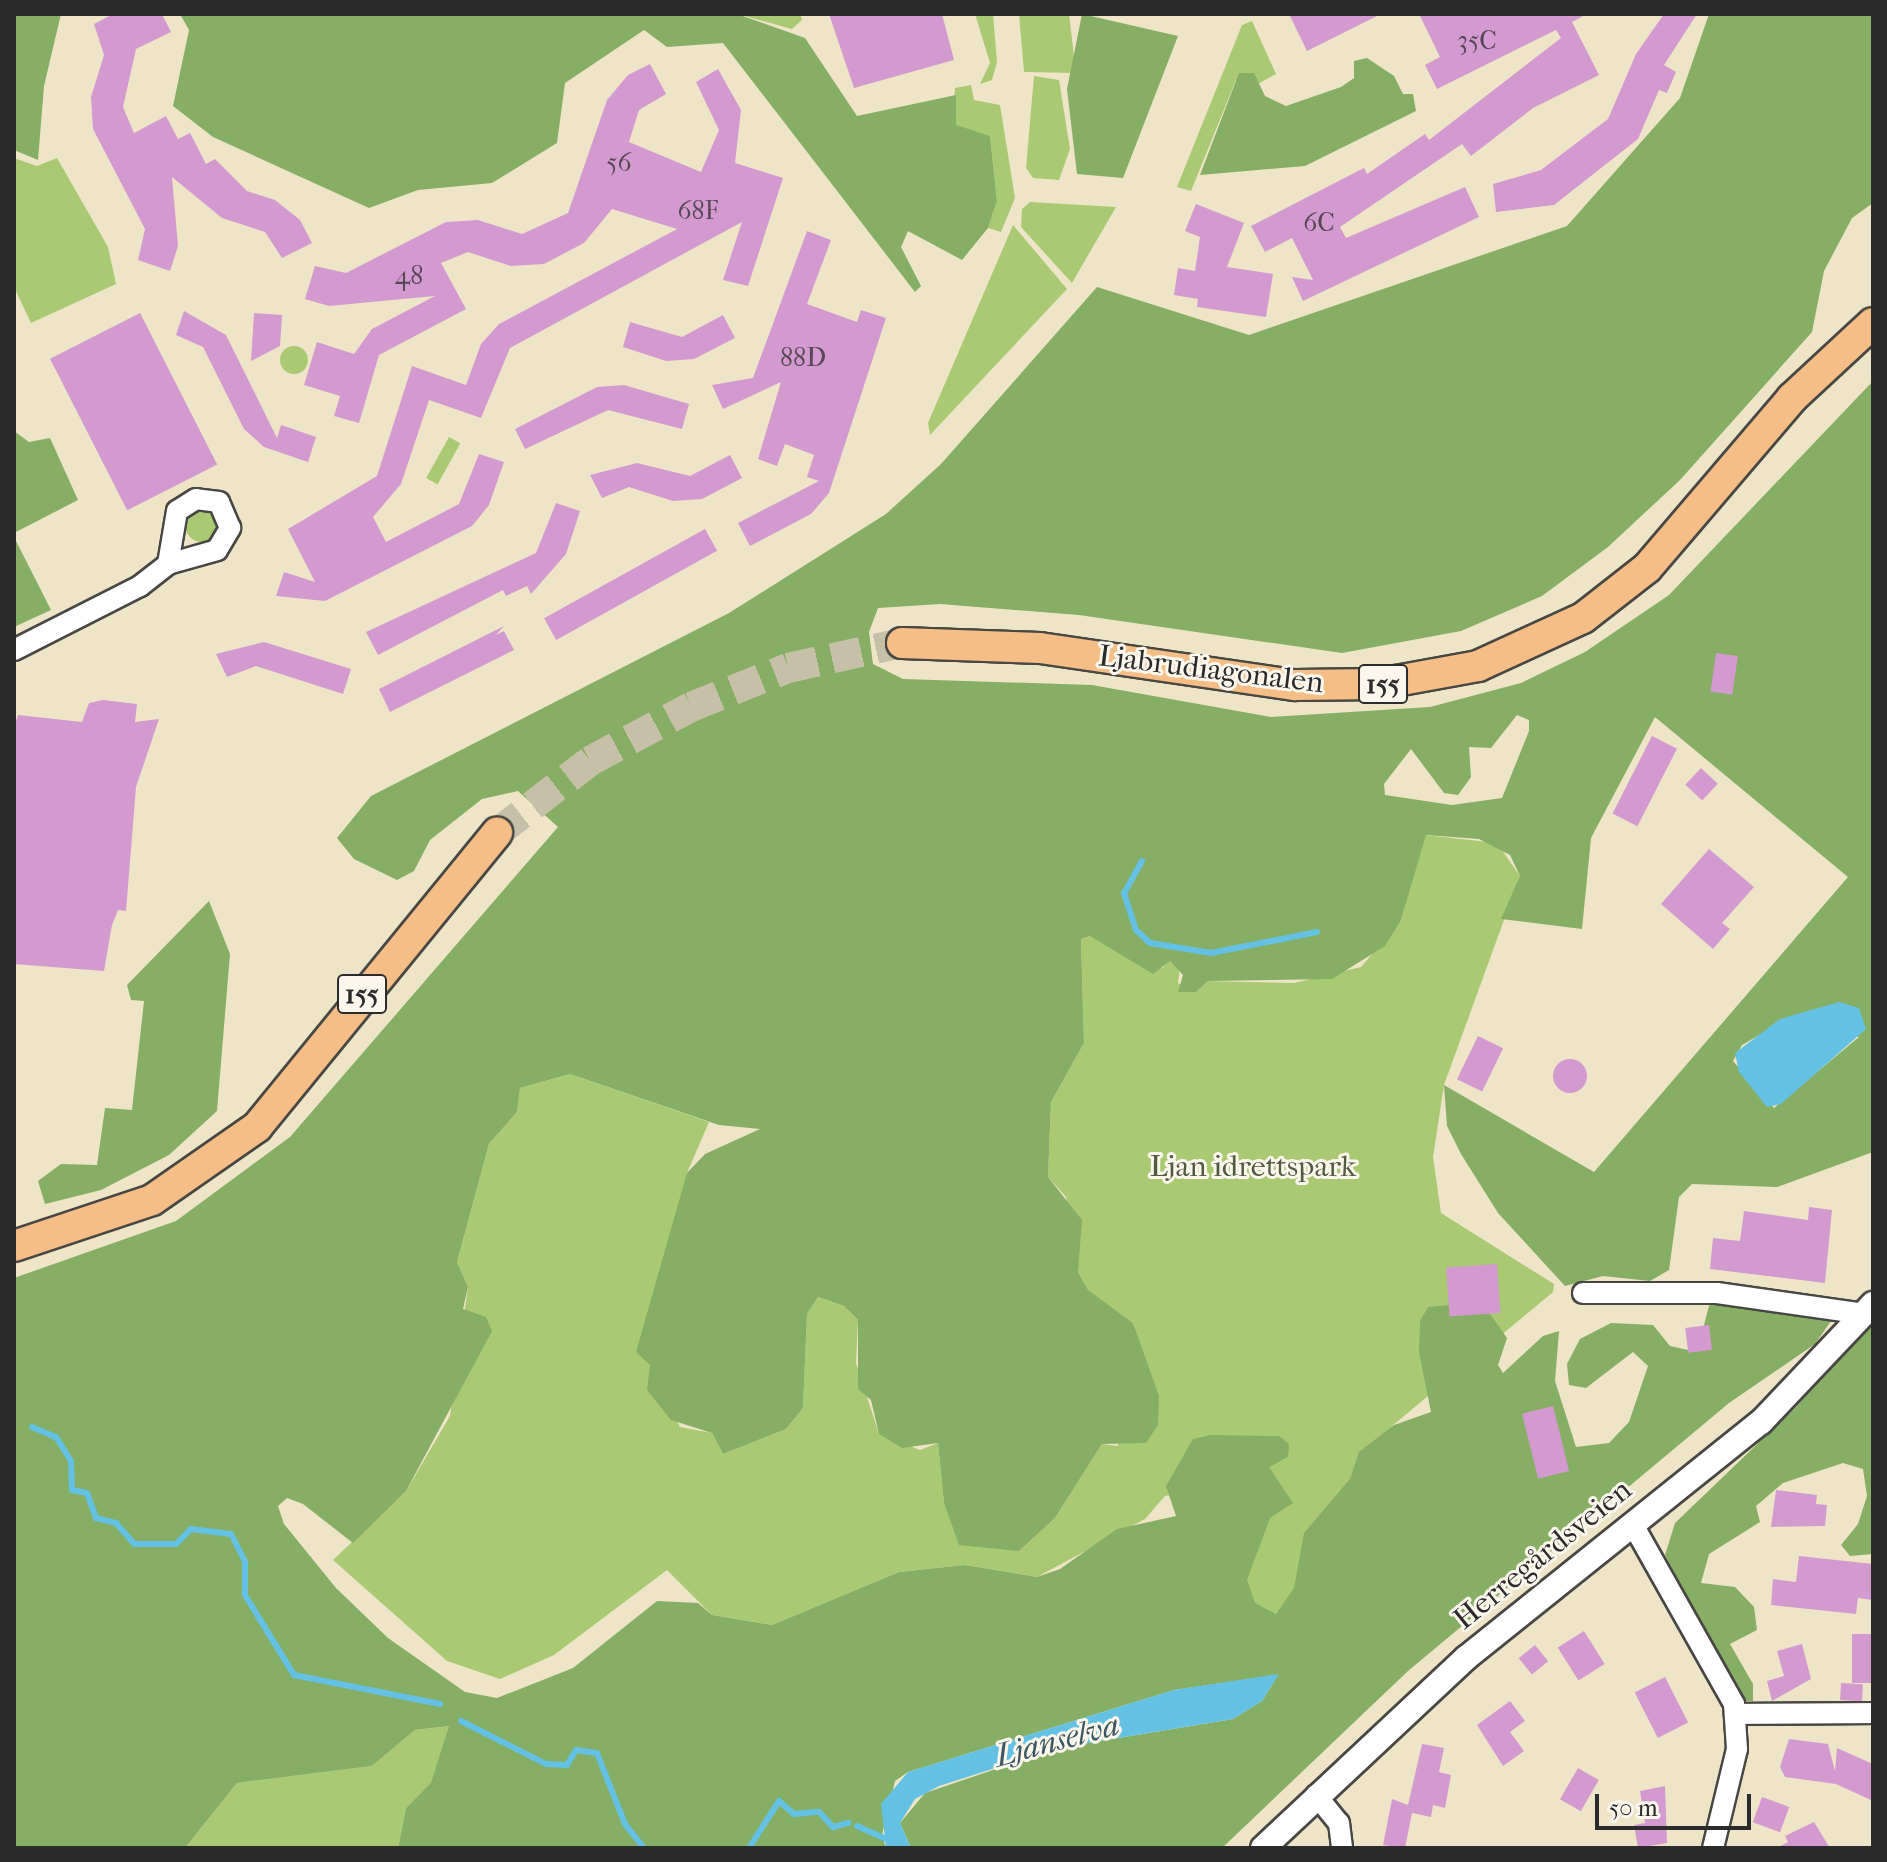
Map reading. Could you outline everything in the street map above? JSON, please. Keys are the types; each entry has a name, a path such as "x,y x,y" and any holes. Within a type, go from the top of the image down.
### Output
{"main road":[{"name":"Ljabrudiagonalen","path":"902,643 999,644 1295,685 1379,684 1478,666 1583,618 1647,568 1792,398 1870,327"},
{"name":"155","path":"14,1246 152,1200 257,1127 497,833"}],"street":[{"path":"14,650 140,586 168,564"},
{"name":"Herregårdsveien","path":"1583,1293 1717,1293 1869,1309"},
{"name":"Herregårdsveien","path":"1263,1848 1316,1795 1466,1658 1761,1422 1869,1309"},
{"path":"1632,1523 1718,1667 1736,1714 1737,1749 1713,1848"},
{"path":"1736,1714 1873,1713"},
{"path":"1316,1795 1339,1823 1342,1848"}],"green space":[{"path":"14,14 61,14 44,86 38,160 14,150"},
{"path":"180,14 737,14 805,38 857,116 956,95 956,125 990,136 997,201 988,228 962,260 908,231 901,247 921,286 915,292 723,43 667,47 644,30 565,83 557,143 492,183 418,190 369,208 213,137 173,106 189,30"},
{"path":"737,14 800,14 802,20 792,29"},
{"path":"975,14 993,14 997,62 992,80 980,84 990,63"},
{"path":"1019,14 1069,14 1076,73 1024,72"},
{"path":"1082,14 1178,36 1123,178 1077,174 1067,89"},
{"path":"1709,14 1873,14 1873,203 1852,218 1824,271 1812,332 1680,480 1608,547 1542,596 1461,631 1342,653 1079,615 940,604 878,608 869,632 873,664 903,679 1092,685 1271,717 1430,707 1521,683 1585,652 1669,595 1873,381 1873,1152 1777,1187 1692,1184 1679,1197 1669,1270 1650,1281 1603,1276 1565,1286 1498,1213 1461,1154 1447,1126 1444,1085 1594,1172 1848,877 1655,717 1591,838 1582,929 1501,919 1520,876 1510,855 1479,839 1426,835 1401,920 1385,946 1332,979 1208,981 1196,992 1178,992 1183,975 1170,961 1153,974 1090,936 1081,939 1084,1043 1051,1102 1048,1177 1082,1220 1078,1272 1088,1290 1133,1323 1159,1396 1158,1425 1146,1443 1102,1444 1055,1518 1019,1551 959,1545 944,1503 938,1443 902,1448 879,1434 871,1400 858,1389 858,1320 844,1306 818,1297 807,1314 803,1408 786,1429 723,1454 712,1433 671,1420 647,1390 650,1365 636,1352 687,1173 705,1154 760,1129 719,1125 570,1074 520,1088 517,1112 489,1144 457,1262 468,1287 463,1309 486,1317 492,1331 406,1491 353,1543 303,1504 287,1498 278,1506 284,1524 336,1588 388,1638 465,1692 497,1698 573,1668 657,1601 698,1603 712,1615 772,1625 899,1572 965,1565 1037,1577 1060,1569 1117,1529 1176,1516 1166,1486 1193,1439 1211,1435 1279,1436 1289,1444 1288,1457 1269,1467 1293,1503 1270,1518 1247,1580 1255,1603 1276,1614 1294,1588 1304,1533 1350,1479 1359,1452 1394,1425 1431,1412 1419,1352 1420,1321 1428,1307 1460,1304 1490,1314 1507,1338 1498,1365 1503,1373 1543,1336 1559,1331 1555,1381 1576,1447 1609,1443 1629,1422 1648,1366 1633,1352 1586,1388 1569,1385 1567,1364 1580,1339 1611,1323 1653,1325 1670,1346 1697,1352 1710,1302 1831,1321 1815,1344 1729,1403 1408,1671 1222,1848 911,1848 900,1823 925,1793 1058,1748 1233,1719 1262,1701 1278,1675 1174,1690 908,1772 895,1781 882,1835 886,1848 398,1848 406,1808 431,1783 449,1726 415,1730 372,1766 237,1783 185,1848 14,1848 14,1278 176,1221 290,1137 558,827 518,791 482,799 430,840 414,871 397,880 354,859 337,838 371,796 729,613 886,514 941,464 1097,287 1249,335 1567,226 1680,98","holes":["1517,715 1529,720 1529,731 1502,798 1452,805 1385,795 1384,784 1411,749 1444,793 1458,795 1471,777 1469,747 1491,748","1792,1016 1859,1037 1774,1108 1733,1061 1742,1045"]},
{"path":"1252,21 1276,74 1256,85 1236,80 1191,191 1177,187 1242,25"},
{"path":"1367,58 1394,76 1403,94 1413,94 1416,111 1305,166 1200,175 1239,73 1254,73 1265,96 1286,106 1341,87 1354,78 1354,61"},
{"path":"1034,76 1059,80 1070,149 1059,180 1033,178 1026,168"},
{"path":"971,85 974,100 1000,105 1015,198 1001,232 988,228 997,201 990,136 956,126 953,115 955,88"},
{"path":"14,158 37,166 57,158 108,247 116,284 31,323 14,287"},
{"path":"1030,202 1116,207 1072,283 1021,227 1022,209"},
{"path":"1013,225 1067,289 930,435 928,423"},
{"path":"294,346 304,350 308,360 304,370 294,374 284,370 280,360 284,350"},
{"path":"14,431 29,442 50,438 78,500 14,533"},
{"path":"449,437 460,443 438,484 426,478"},
{"path":"202,508 214,513 219,525 214,537 202,542 190,537 185,525 190,513"},
{"path":"14,537 51,610 14,627"},
{"name":"Ljan idrettspark","path":"1425,835 1497,843 1520,876 1444,1085 1433,1157 1441,1213 1554,1284 1553,1292 1392,1426 1340,1502 1287,1609 1272,1620 1207,1586 1259,1481 1165,1496 1145,1519 1037,1577 965,1565 899,1572 772,1625 712,1615 667,1570 554,1655 500,1679 447,1661 333,1560 406,1491 450,1416 468,1287 457,1262 489,1144 517,1112 520,1088 570,1074 709,1122 687,1173 650,1365 680,1427 712,1433 723,1454 786,1429 803,1408 807,1314 818,1297 844,1306 858,1320 856,1363 879,1434 920,1450 938,1443 944,1503 1019,1551 1055,1518 1102,1444 1118,1446 1139,1344 1133,1323 1088,1291 1078,1272 1066,1197 1048,1177 1051,1102 1084,1043 1081,939 1090,936 1162,968 1169,961 1180,967 1178,983 1196,992 1208,981 1294,983 1361,967 1401,920"},
{"path":"209,901 230,954 217,1111 169,1155 101,1190 45,1204 38,1181 61,1164 97,1165 105,1108 132,1110 144,1001 131,1000 127,985"},
{"path":"1873,1317 1873,1554 1850,1556 1841,1545 1858,1524 1867,1496 1863,1469 1843,1463 1783,1483 1756,1506 1760,1522 1709,1554 1701,1583 1735,1587 1754,1607 1757,1630 1730,1644 1753,1684 1753,1701 1742,1701 1665,1555 1675,1523 1796,1407"},
{"path":"450,1726 432,1783 406,1808 398,1848 185,1848 237,1783 372,1766 415,1730"}],"water":[{"path":"1839,1002 1859,1008 1866,1029 1781,1104 1767,1107 1739,1072 1735,1053 1780,1019"},
{"name":"Ljanselva","path":"1279,1674 1262,1701 1233,1719 1058,1748 939,1786 915,1799 900,1823 911,1848 886,1848 881,1804 908,1772 1174,1690"}],"building":[{"path":"113,14 162,14 171,32 136,49 123,107 134,133 166,116 178,139 190,133 206,164 215,159 247,191 275,200 300,220 312,243 282,258 265,232 222,218 172,177 178,246 170,271 138,260 145,229 93,129 91,97 104,55 94,24"},
{"path":"829,14 942,14 954,60 854,88"},
{"path":"1289,14 1381,14 1307,51"},
{"path":"1419,14 1587,14 1572,22 1599,75 1533,108 1471,156 1462,144 1340,227 1346,238 1465,187 1479,217 1303,301 1292,277 1313,280 1292,238 1265,252 1251,226 1364,168 1367,174 1425,134 1429,140 1561,38 1556,30 1437,89 1425,65 1440,57"},
{"path":"1664,14 1697,14 1664,65 1676,72 1667,93 1659,90 1638,139 1554,205 1496,212 1493,184 1541,170 1608,119 1636,54"},
{"path":"650,64 666,94 639,110 629,142 701,172 719,130 696,82 718,69 741,110 735,163 783,178 748,286 723,280 742,222 510,348 481,418 429,400 401,484 373,517 386,542 459,504 479,454 504,462 489,505 472,526 325,601 276,596 284,572 315,582 288,529 377,476 412,366 466,385 481,344 499,324 677,229 612,209 584,243 544,264 511,266 468,252 441,263 466,309 379,355 359,423 334,416 340,396 304,385 317,342 354,354 372,329 435,296 329,306 305,299 315,266 346,273 446,222 478,220 522,234 568,213 607,100 628,75"},
{"path":"1196,204 1244,223 1227,267 1273,274 1266,317 1197,307 1198,299 1174,295 1178,268 1195,271 1200,237 1185,231"},
{"path":"807,231 831,240 807,304 857,322 861,310 886,318 829,493 811,514 750,546 738,523 819,481 807,477 814,455 785,444 777,466 758,459 781,382 723,409 712,385 753,378"},
{"path":"184,311 226,335 277,438 281,425 316,437 308,462 264,447 244,429 203,347 176,335"},
{"path":"140,313 217,464 127,510 50,359"},
{"path":"254,313 282,315 281,331 280,346 251,361"},
{"path":"723,315 735,338 694,359 666,361 623,347 630,322 682,337"},
{"path":"624,385 689,404 682,429 608,410 525,449 515,429 597,387"},
{"path":"730,455 742,478 702,499 673,501 629,487 602,498 590,475 637,463 690,476"},
{"path":"556,503 580,511 566,554 531,594 527,586 506,596 503,590 378,655 366,632 536,553"},
{"path":"705,529 717,551 556,640 544,618"},
{"path":"504,626 496,635 504,631 514,650 390,712 379,689"},
{"path":"264,642 351,669 343,694 256,666 227,677 216,654"},
{"path":"1716,653 1738,656 1732,695 1711,692"},
{"path":"103,700 137,704 135,722 159,719 136,787 126,911 118,910 112,925 104,971 14,964 14,727 18,715 82,722 89,703"},
{"path":"1652,736 1677,749 1637,826 1613,814"},
{"path":"1701,768 1718,784 1702,801 1685,785"},
{"path":"1709,849 1754,887 1722,923 1730,929 1713,949 1661,904"},
{"path":"1478,1036 1503,1048 1482,1091 1457,1079"},
{"path":"1570,1059 1582,1064 1587,1076 1582,1088 1570,1093 1558,1088 1553,1076 1558,1064"},
{"path":"1809,1207 1832,1210 1825,1283 1710,1269 1713,1238 1740,1241 1744,1211 1808,1220"},
{"path":"1497,1264 1500,1313 1450,1316 1446,1268"},
{"path":"1709,1325 1712,1350 1688,1353 1685,1328"},
{"path":"1553,1406 1569,1471 1538,1479 1522,1414"},
{"path":"1776,1490 1817,1495 1816,1504 1827,1505 1825,1526 1771,1527"},
{"path":"1799,1556 1873,1564 1873,1600 1858,1598 1856,1614 1771,1605 1773,1579 1796,1582"},
{"path":"1584,1631 1605,1664 1578,1681 1558,1647"},
{"path":"1852,1634 1873,1634 1873,1683 1852,1683"},
{"path":"1802,1644 1811,1679 1772,1701 1767,1681 1784,1676 1777,1651"},
{"path":"1535,1645 1548,1661 1532,1675 1519,1658"},
{"path":"1665,1677 1688,1722 1658,1738 1635,1692"},
{"path":"1841,1683 1863,1684 1862,1701 1840,1700"},
{"path":"1510,1701 1525,1721 1510,1732 1524,1751 1503,1766 1477,1725"},
{"path":"1789,1739 1828,1744 1835,1771 1837,1748 1873,1764 1873,1801 1836,1784 1785,1777 1780,1767"},
{"path":"1422,1744 1444,1748 1439,1772 1451,1775 1445,1808 1433,1805 1431,1817 1412,1813 1405,1848 1383,1845 1392,1799 1408,1805"},
{"path":"1578,1768 1599,1780 1581,1811 1560,1799"},
{"path":"1665,1786 1667,1843 1638,1848 1634,1825 1645,1823 1640,1791"},
{"path":"1762,1797 1789,1807 1780,1832 1753,1822"},
{"path":"1814,1822 1830,1848 1777,1848 1788,1842 1785,1836"}],"waterway":[{"path":"1142,861 1124,893 1136,930 1150,943 1211,953 1317,932"},
{"path":"32,1427 56,1437 71,1461 72,1490 87,1493 96,1518 116,1523 134,1544 176,1544 191,1529 231,1534 245,1562 245,1595 294,1675 440,1704"},
{"path":"461,1721 546,1764 567,1765 576,1750 597,1753 625,1824 644,1848"},
{"path":"749,1848 779,1801 794,1814 819,1812 833,1827 848,1823"},
{"path":"857,1826 889,1840"}],"tunnel":[{"path":"497,833 590,761 691,707 788,668 902,643"}]}
